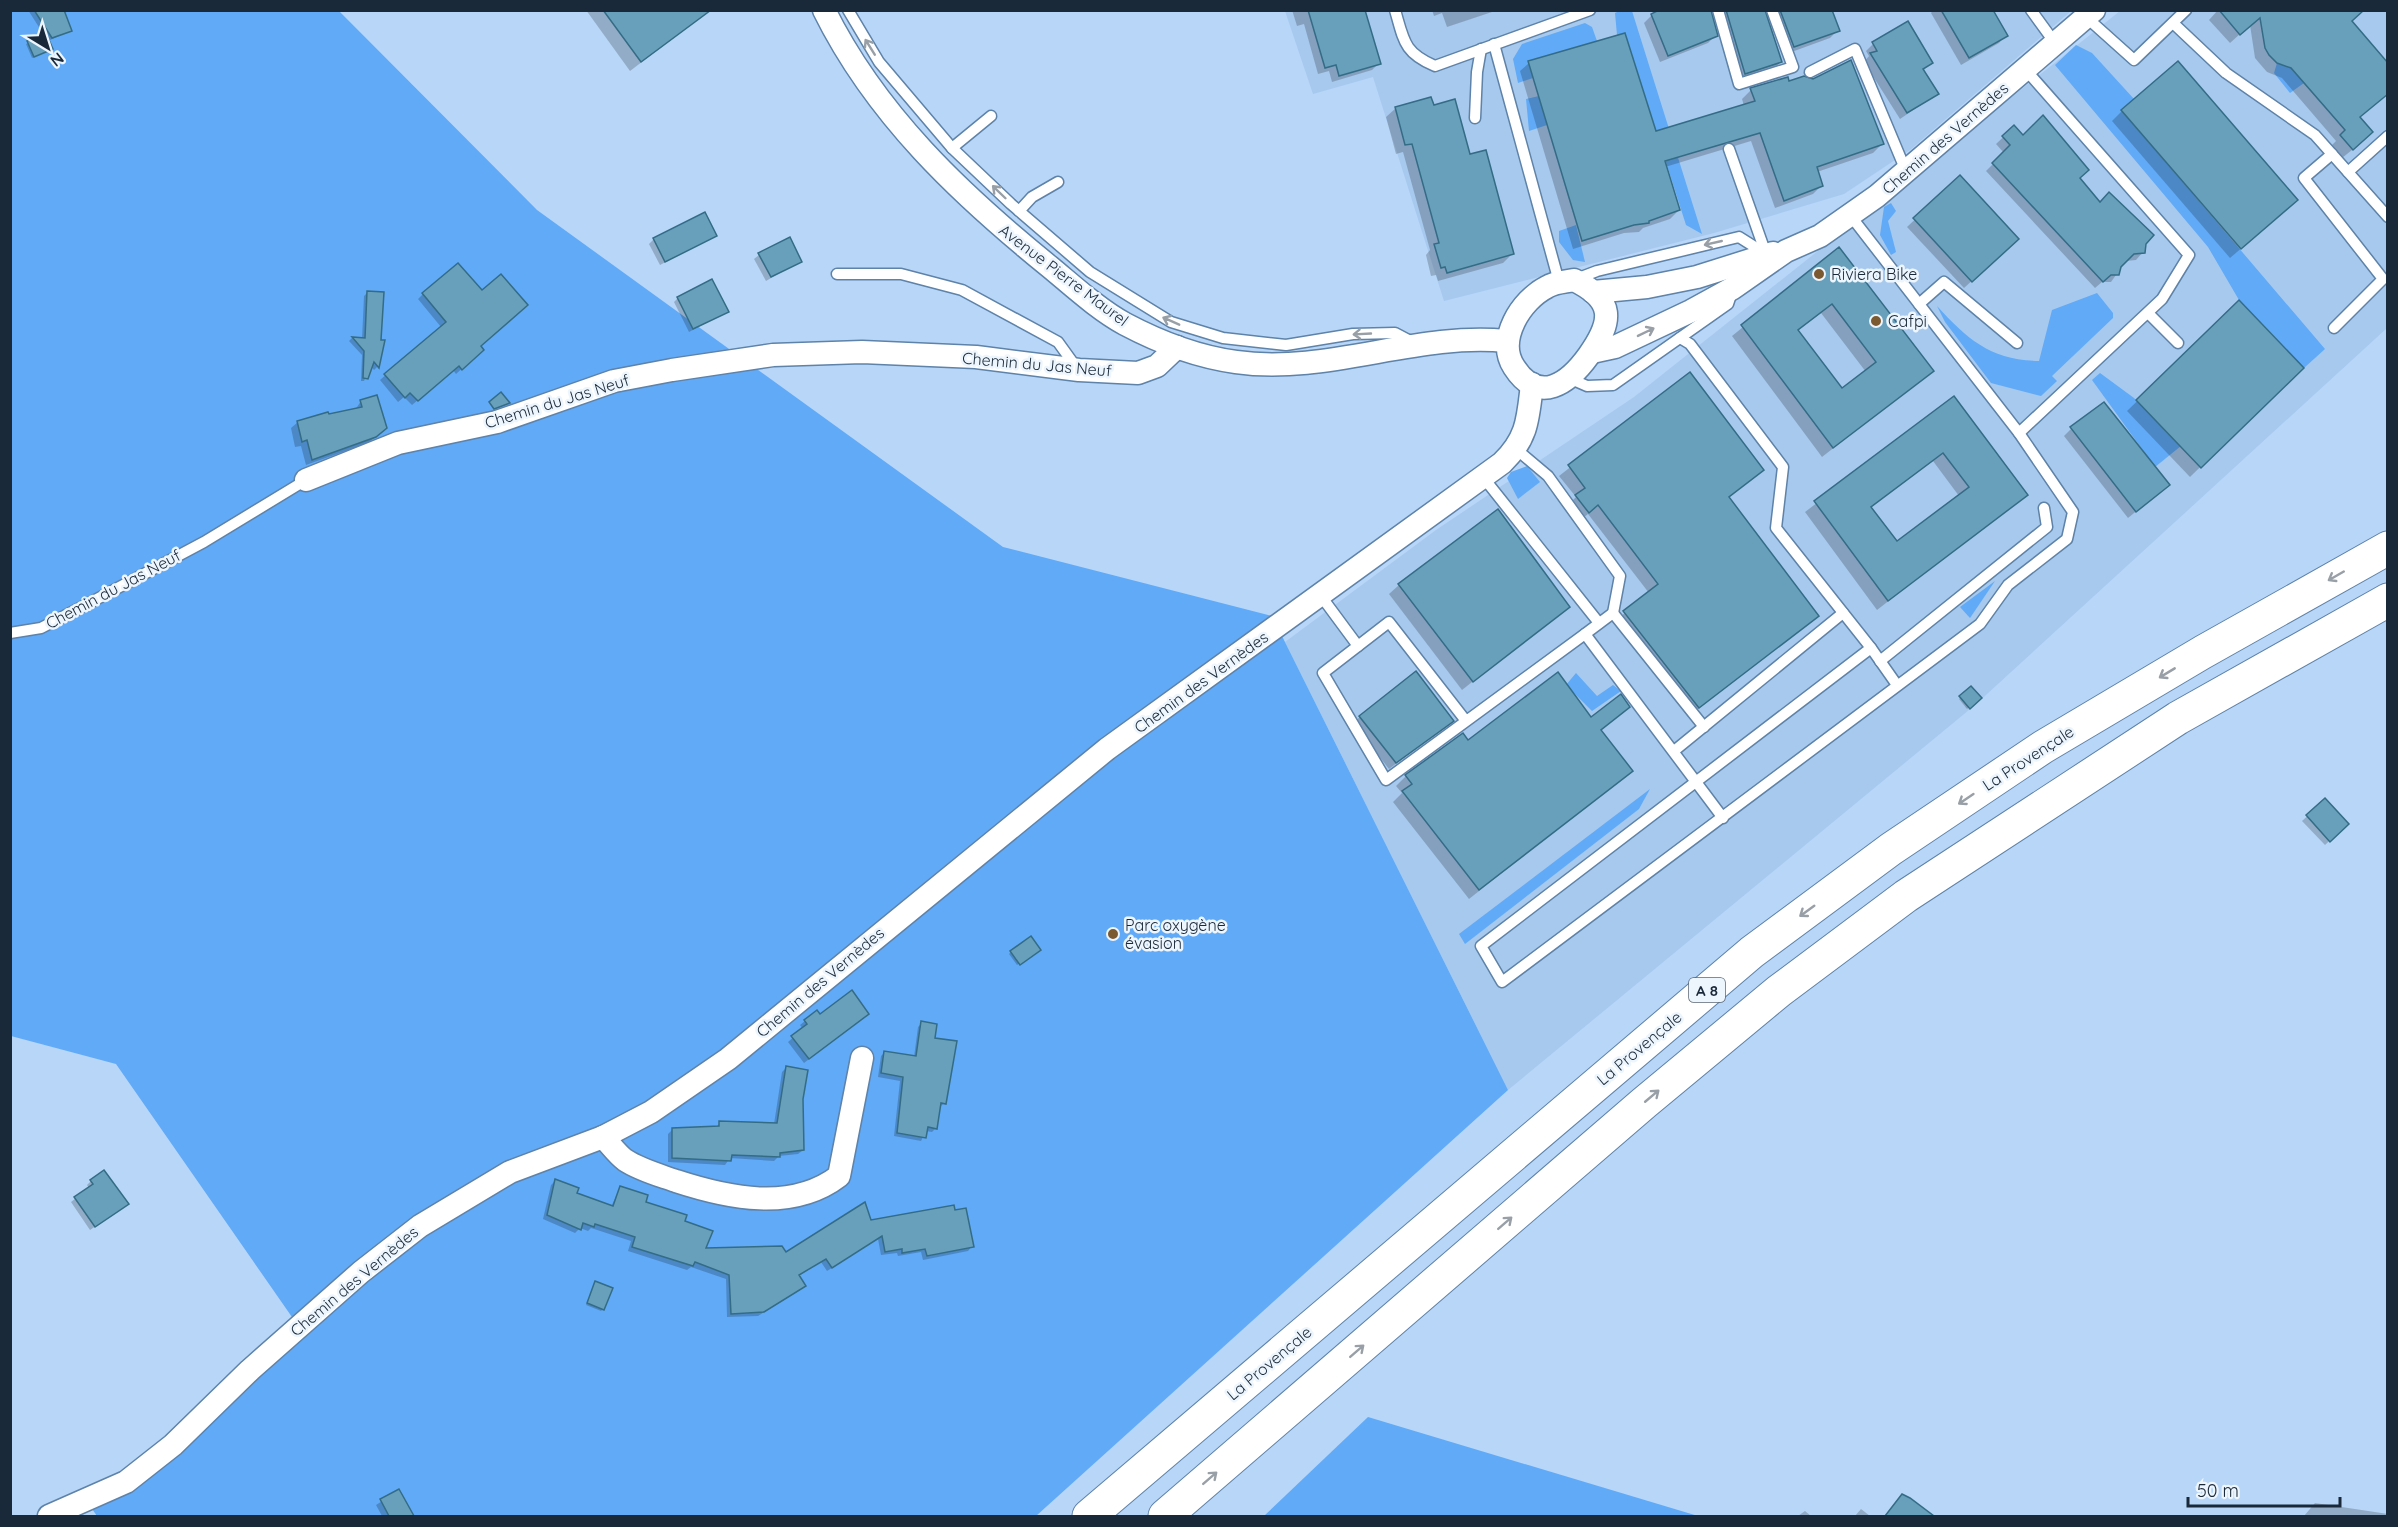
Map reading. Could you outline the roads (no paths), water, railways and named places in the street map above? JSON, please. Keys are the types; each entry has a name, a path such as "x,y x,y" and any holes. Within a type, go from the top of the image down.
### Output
{"highway":[{"name":"La Provençale","path":"1089,1516 1752,952 1892,849 2043,747 2388,548"},
{"path":"1165,1516 1644,1103 1779,991 1906,896 2178,718 2388,600"}],"street":[{"name":"Avenue Pierre Maurel","path":"824,10 874,95 927,157 996,224 1124,323 1177,347 1237,362 1290,363 1470,338 1506,341"},
{"name":"Chemin des Vernèdes","path":"1575,285 1647,287 1697,277 1776,253 1820,236 1906,172 2090,14"},
{"name":"Chemin des Vernèdes","path":"1592,352 1615,347 1733,288 1776,253"},
{"path":"1575,285 1603,303 1608,321 1604,336 1571,379 1546,388 1532,384 1513,366 1508,357 1506,341 1529,302 1548,286 1575,285"},
{"name":"Chemin du Jas Neuf","path":"306,480 398,443 497,422 614,381 772,355 862,352 964,357 1079,370 1138,373 1157,366 1177,347"},
{"name":"Chemin des Vernèdes","path":"49,1516 126,1482 173,1445 250,1370 361,1272 420,1226 510,1172 603,1137 651,1112 728,1059 1045,797 1107,749 1483,477 1516,449 1524,435 1532,384"},
{"path":"603,1137 625,1160 648,1172 718,1195 762,1200 822,1189 839,1176 862,1058"}],"lane":[{"path":"848,10 879,62 952,148 1019,211 1090,272 1172,322 1223,338 1286,345 1353,334 1395,333 1417,345"},
{"path":"1395,10 1404,42 1414,57 1435,66 1590,10"},
{"path":"1718,10 1739,84 1793,67 1772,10"},
{"path":"2031,10 2055,44"},
{"path":"2090,14 2134,60 2186,10"},
{"path":"2173,23 2226,73 2315,135 2388,217"},
{"path":"1494,44 1575,285"},
{"path":"1475,118 1477,72 1481,49"},
{"path":"1810,72 1855,49 1906,172"},
{"path":"2019,433 2162,299 2189,255 2025,69"},
{"path":"952,148 991,116"},
{"path":"2348,172 2388,136"},
{"path":"1729,149 1776,253"},
{"path":"2332,154 2304,178 2383,279 2334,328"},
{"path":"1019,211 1032,197 1058,182"},
{"path":"1850,215 2019,433 2073,512 2067,539 2008,585 1980,624 1502,982 1481,946 1870,648"},
{"path":"837,273 901,274 962,290 1058,342 1079,370"},
{"path":"1919,303 1944,282 2016,343"},
{"path":"1571,379 1587,386 1613,385 1728,304 1733,288"},
{"path":"2148,313 2178,343"},
{"path":"1680,338 1690,344 1783,467 1776,528 1897,685"},
{"path":"1466,721 1389,622 1323,673 1386,780 1613,613 1620,576 1548,477 1516,449"},
{"path":"1483,477 1599,623"},
{"name":"Chemin du Jas Neuf","path":"10,633 41,628 204,542 306,480"},
{"path":"1880,661 2047,527 2044,508"},
{"path":"1321,596 1358,646"},
{"path":"1613,613 1704,727"},
{"path":"1674,751 1844,614"},
{"path":"1585,634 1723,818"}],"place":[{"name":"Riviera Bike","path":"1819,274"},
{"name":"Cafpi","path":"1876,321"},
{"name":"Parc oxygène évasion","path":"1113,934"}]}
